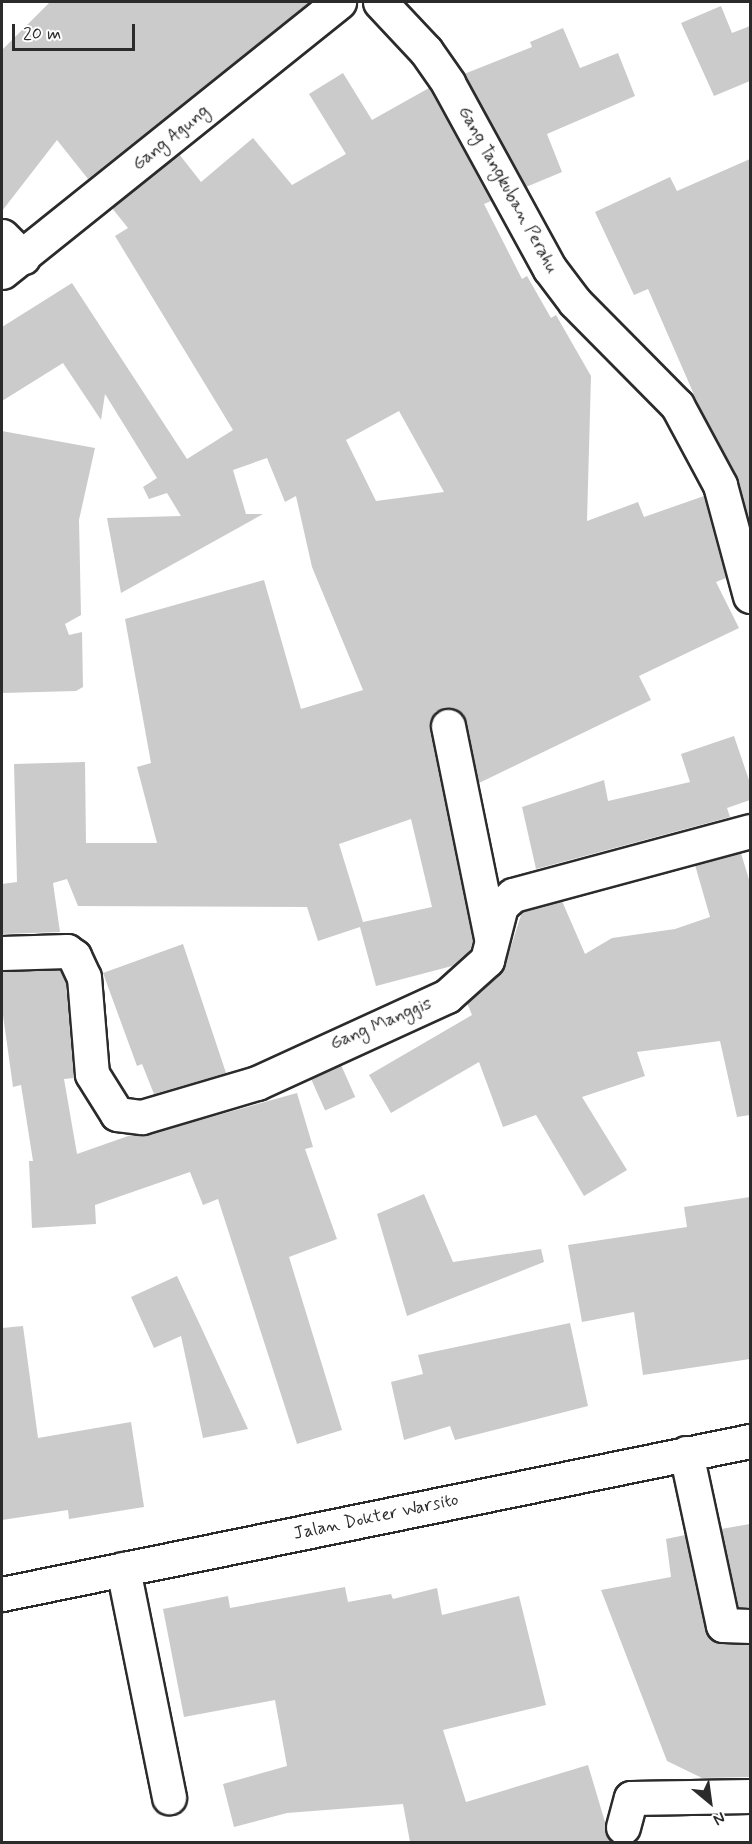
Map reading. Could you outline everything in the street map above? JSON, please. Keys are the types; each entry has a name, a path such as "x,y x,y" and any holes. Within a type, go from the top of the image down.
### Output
{"street":[{"name":"Gang Agung","path":"9,255 339,2"},
{"name":"Gang Tangkuban Perahu","path":"380,2 426,51 448,83 550,270 575,302 677,405 720,485 750,596"},
{"path":"448,726 491,939"},
{"name":"Gang Manggis","path":"2,953 67,951 78,961 92,1074 117,1114 142,1117 257,1083 447,996 487,960 501,906 513,895 750,831"},
{"name":"Jalan Dokter Warsito","path":"2,1594 750,1440"},
{"path":"686,1454 723,1625 750,1626"},
{"path":"123,1569 170,1797"},
{"path":"623,1827 631,1798 750,1796"}],"building":[{"path":"50,2 310,2 88,179 57,140 2,211 2,50"},
{"path":"721,6 732,33 750,26 750,81 714,96 681,23"},
{"path":"563,28 580,68 618,53 635,96 547,134 562,172 526,187 464,74 532,47 530,42"},
{"path":"343,73 372,120 429,88 491,201 484,204 522,279 527,276 551,318 556,315 591,376 587,521 638,502 644,517 704,496 726,578 716,582 739,628 639,676 651,700 479,783 462,714 445,708 435,712 430,730 473,941 470,950 452,966 376,986 360,927 318,941 307,907 78,906 67,879 53,883 60,932 2,934 2,884 17,882 14,764 85,762 86,843 157,843 137,767 151,763 125,619 264,580 301,709 363,690 312,567 296,496 285,502 267,458 233,470 246,514 263,514 121,593 107,518 181,516 167,493 149,499 143,487 157,478 105,394 101,420 63,363 2,401 2,327 72,283 187,459 233,430 115,236 128,228 112,208 179,154 201,182 253,138 292,185 346,154 309,94","holes":["399,411 444,492 376,501 346,440","411,819 432,907 363,922 339,844"]},
{"path":"750,159 750,526 737,476 699,406 648,289 634,295 595,212 670,177 677,191"},
{"path":"2,431 95,448 79,520 81,615 65,624 69,635 82,632 83,687 76,691 2,693"},
{"path":"734,736 750,783 750,800 727,808 730,817 536,869 522,807 604,780 608,801 690,782 681,754"},
{"path":"741,853 750,883 750,1115 737,1117 720,1041 637,1052 645,1076 582,1097 627,1170 584,1196 536,1115 503,1127 479,1062 391,1113 369,1075 472,1015 467,1003 505,965 522,912 562,901 585,954 612,938 675,929 710,917 695,865"},
{"path":"183,944 226,1073 154,1094 142,1064 137,1066 103,973"},
{"path":"60,970 66,982 74,1078 64,1079 77,1154 131,1135 147,1135 297,1093 313,1147 305,1149 337,1239 289,1257 342,1430 297,1444 218,1199 203,1205 190,1172 95,1205 96,1224 32,1228 29,1161 33,1161 21,1085 13,1087 2,1008 2,972"},
{"path":"341,1065 355,1097 325,1110 311,1078"},
{"path":"424,1194 453,1262 541,1249 544,1262 407,1316 377,1214"},
{"path":"750,1197 750,1359 643,1375 634,1312 582,1322 568,1245 687,1227 684,1207"},
{"path":"177,1276 248,1429 203,1438 181,1336 154,1348 131,1297"},
{"path":"570,1323 588,1406 455,1440 450,1426 404,1440 391,1382 423,1374 418,1355"},
{"path":"23,1326 38,1438 131,1422 144,1507 69,1519 68,1510 2,1520 2,1328"},
{"path":"750,1524 750,1607 738,1607 721,1529"},
{"path":"685,1535 708,1636 722,1644 750,1645 750,1777 702,1778 667,1761 601,1590 671,1577 666,1539"},
{"path":"345,1587 348,1602 391,1594 393,1599 437,1588 442,1615 519,1596 546,1705 443,1730 466,1802 588,1765 611,1842 410,1842 403,1804 287,1813 234,1827 223,1784 287,1766 275,1700 184,1717 163,1609 228,1596 230,1608"}]}
